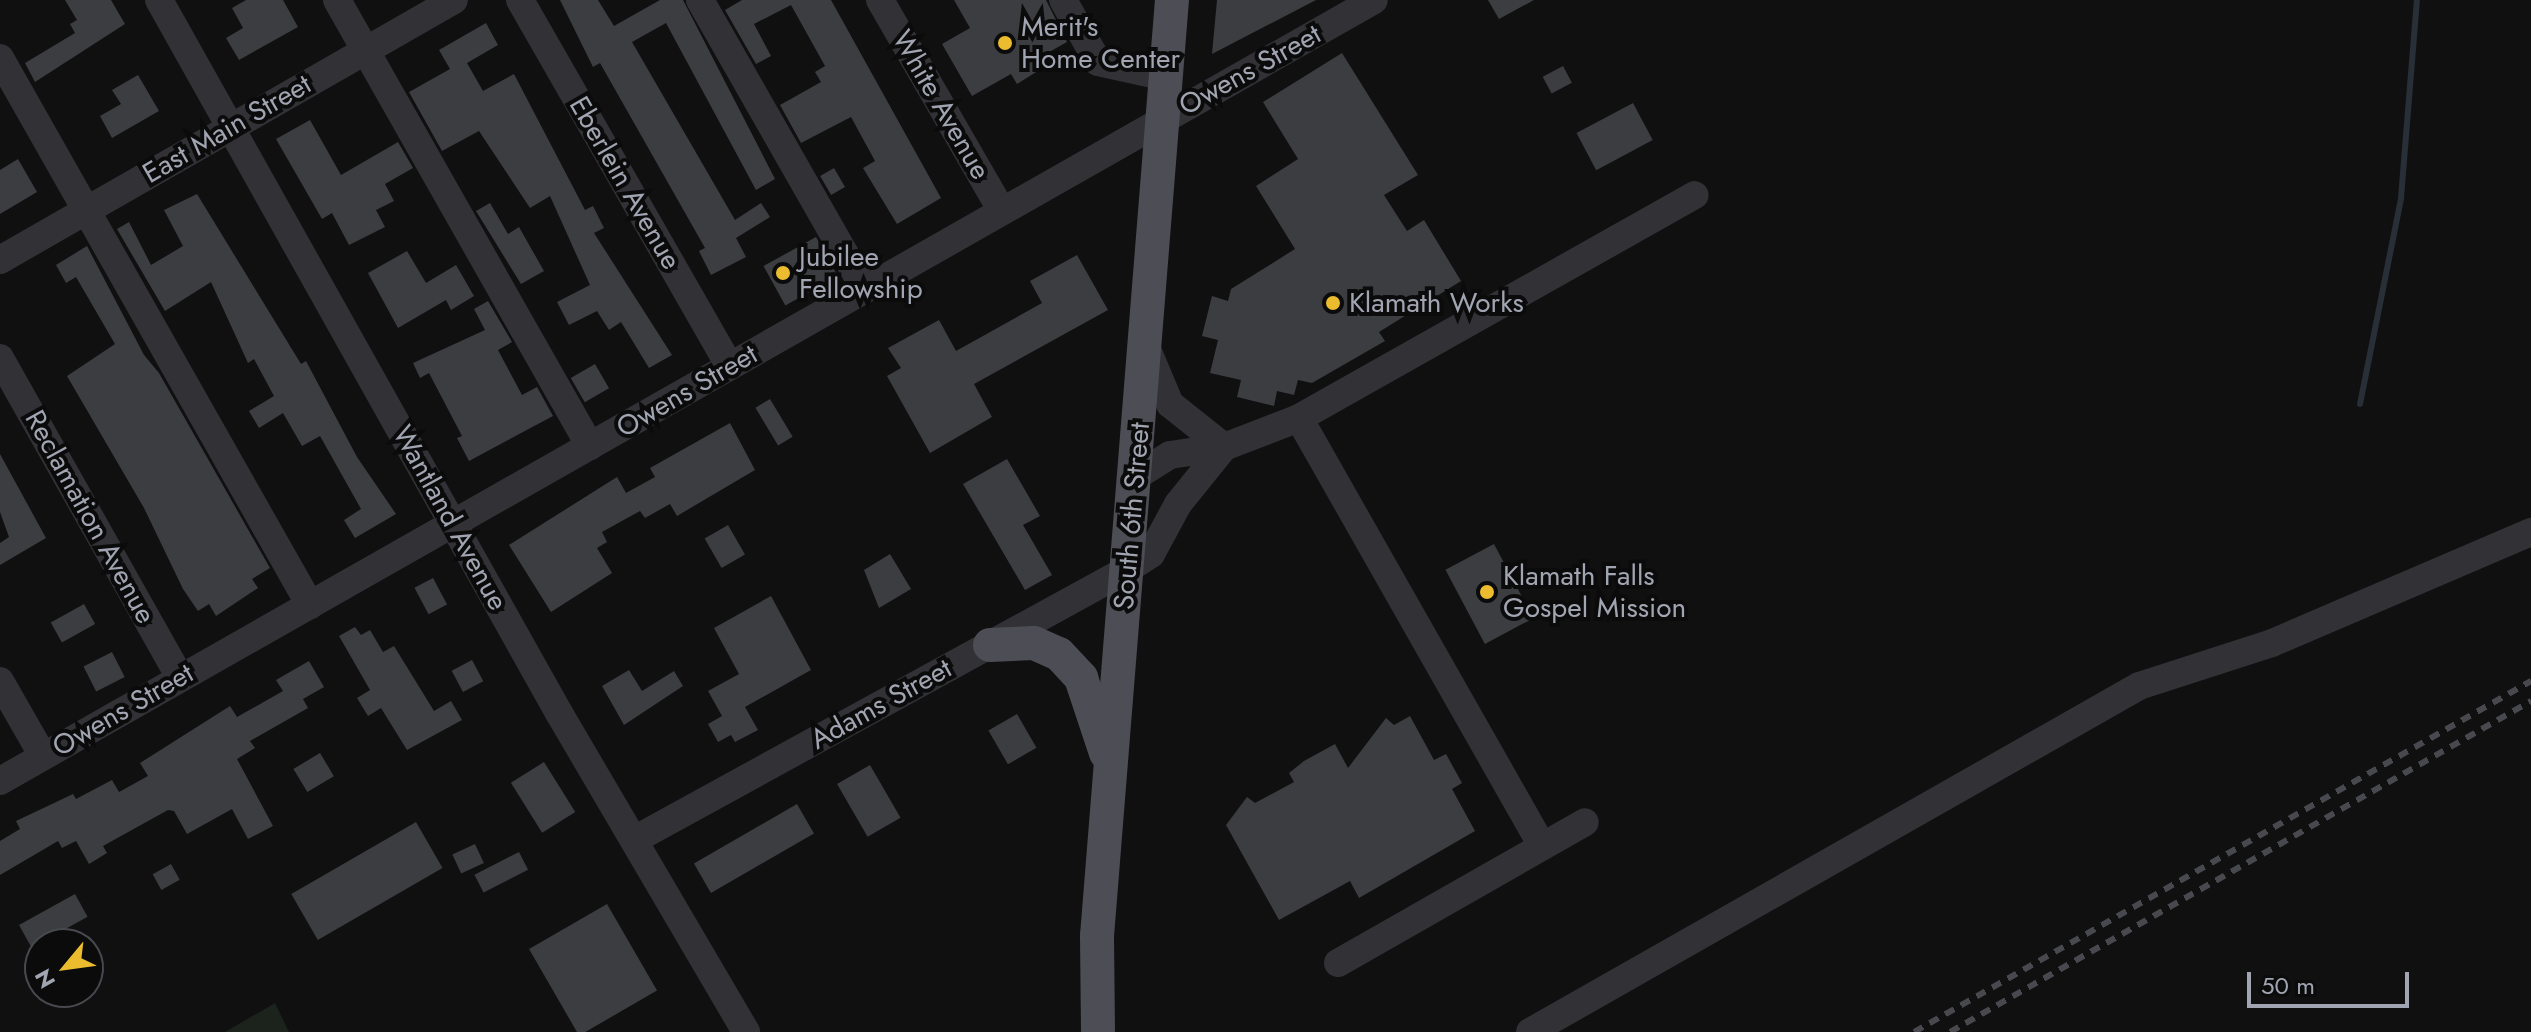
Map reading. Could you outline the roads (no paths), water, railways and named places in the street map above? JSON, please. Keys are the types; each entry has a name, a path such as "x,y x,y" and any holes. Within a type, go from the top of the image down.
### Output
{"main road":[{"name":"South 6th Street","path":"1098,1032 1097,936 1172,0"},
{"path":"990,645 1034,643 1059,654 1081,678 1111,768"}],"street":[{"name":"Wantland Avenue","path":"159,0 454,525 746,1032"},
{"path":"337,0 590,446"},
{"name":"East Main Street","path":"0,260 454,0"},
{"name":"Eberlein Avenue","path":"520,0 730,366"},
{"path":"700,0 865,289"},
{"name":"White Avenue","path":"880,0 1001,210"},
{"path":"1063,0 1098,62 1166,77"},
{"name":"Owens Street","path":"0,781 1374,0"},
{"path":"0,58 310,605"},
{"path":"1135,477 1170,455 1224,447 1299,418 1694,195"},
{"path":"1146,347 1170,404 1224,447"},
{"name":"Reclamation Avenue","path":"0,358 180,677"},
{"path":"1299,418 1542,846"},
{"name":"Adams Street","path":"634,840 1151,554 1178,504 1224,447"},
{"path":"1530,1032 2139,686 2272,643 2531,532"},
{"path":"0,681 43,756"},
{"path":"1338,963 1585,822"}],"waterway":[{"path":"2360,404 2401,198 2417,0"}],"railway":[{"path":"1914,1032 2531,681"},
{"path":"1950,1032 2531,701"}],"place":[{"name":"Merit's Home Center","path":"1005,43"},
{"name":"Jubilee Fellowship","path":"783,273"},
{"name":"Klamath Works","path":"1333,303"},
{"name":"Klamath Falls Gospel Mission","path":"1487,592"}]}
